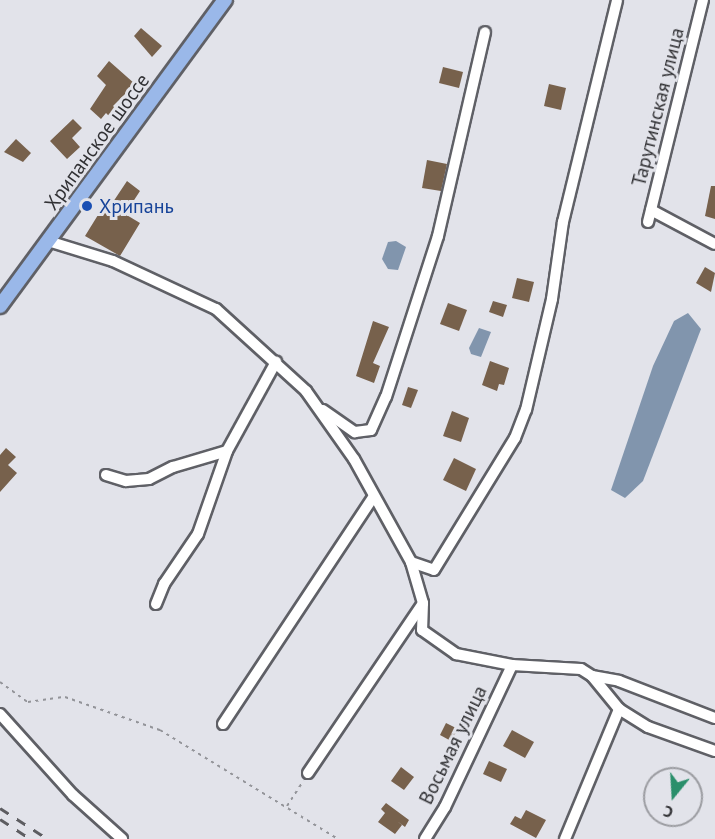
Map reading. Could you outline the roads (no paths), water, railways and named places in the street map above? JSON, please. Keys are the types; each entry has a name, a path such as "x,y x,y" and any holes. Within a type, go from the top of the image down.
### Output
{"main road":[{"name":"Хрипанское шоссе","path":"1,302 225,0"}],"street":[{"path":"411,562 434,570 515,438 526,410 552,299 563,222 616,0"},
{"name":"Тарутинская улица","path":"648,222 703,0"},
{"path":"317,407 355,432 371,430 386,397 438,236 485,32"},
{"path":"651,210 715,244"},
{"path":"48,241 113,261 216,309 276,362 317,407 354,459 411,562 423,603 422,630 456,654 512,665 581,669 592,676 619,709 648,727 715,751"},
{"path":"156,604 164,584 198,534 226,451 276,362"},
{"path":"106,475 126,481 149,479 173,466 226,451"},
{"path":"223,724 373,497"},
{"path":"308,773 423,603"},
{"name":"Восьмая улица","path":"425,839 445,807 512,665"},
{"path":"592,676 619,681 715,718"},
{"path":"564,839 619,709"},
{"path":"0,714 74,795 122,839"}],"water":[{"path":"396,241 406,247 398,270 388,269 382,259 388,242"},
{"path":"688,313 701,329 643,481 625,498 611,490 653,366 674,321"},
{"path":"479,328 491,332 481,357 471,354 469,348"}],"railway":[{"path":"0,808 48,839"},
{"path":"0,819 31,839"}],"place":[{"name":"Хрипань","path":"87,206"}]}
